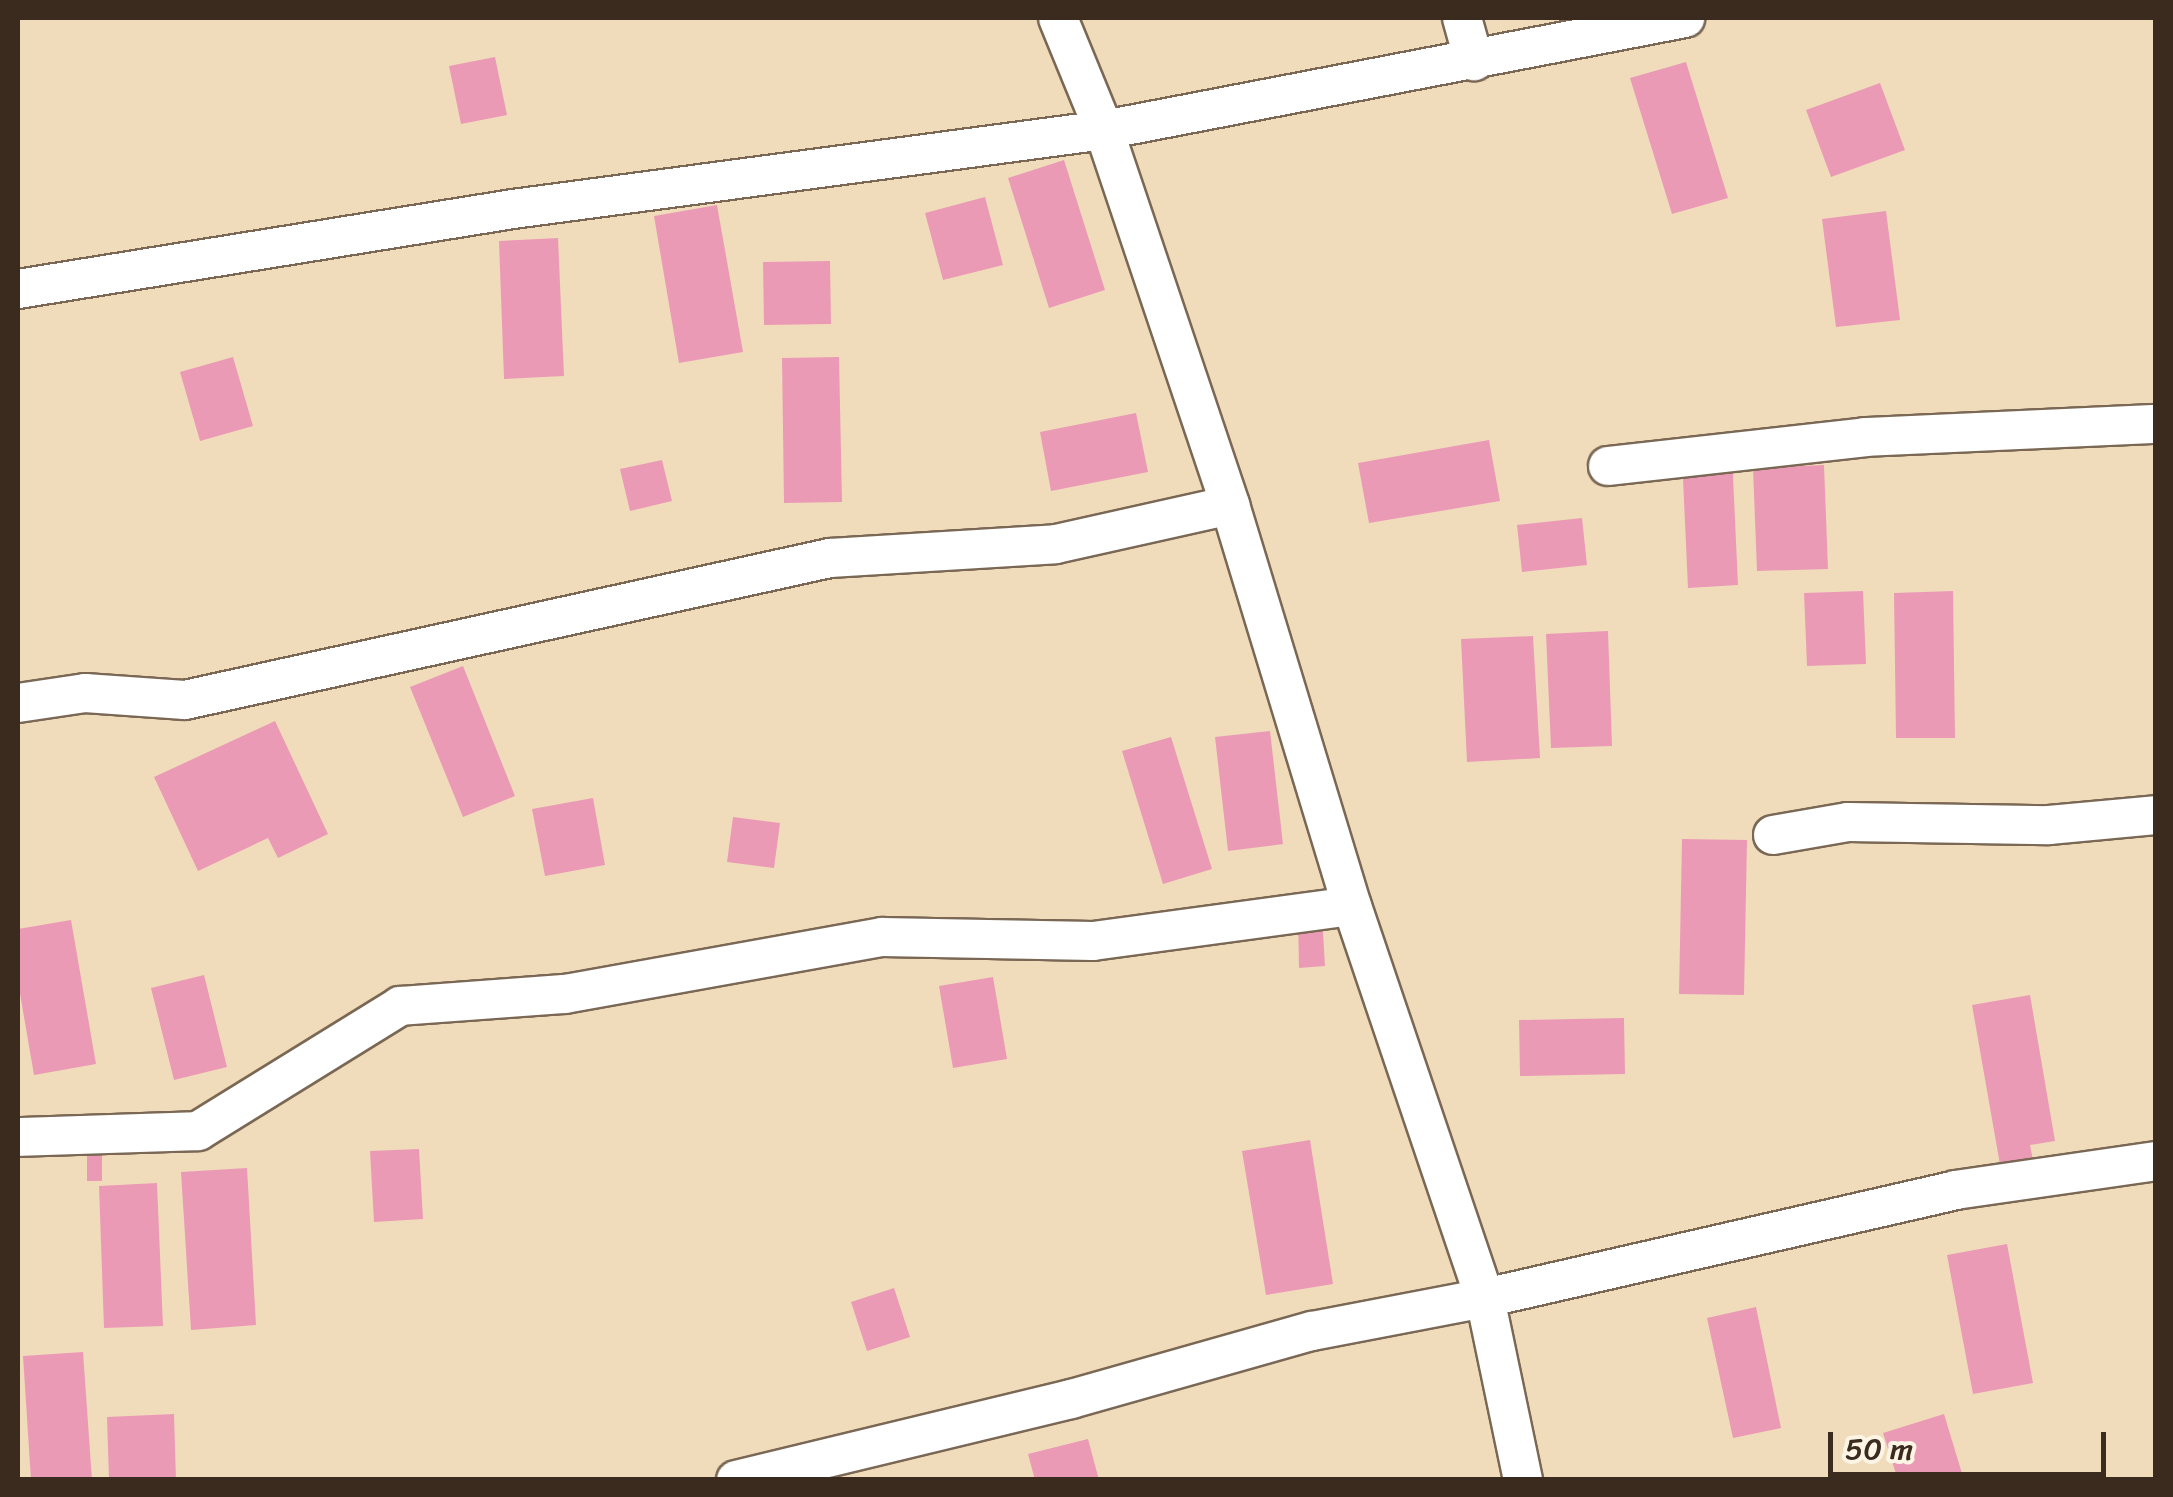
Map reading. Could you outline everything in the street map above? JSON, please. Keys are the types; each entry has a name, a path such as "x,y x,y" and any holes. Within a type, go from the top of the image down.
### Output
{"street":[{"path":"1058,18 1104,130 1230,505 1352,906 1485,1298 1523,1480"},
{"path":"1462,18 1474,61"},
{"path":"18,288 514,209 1104,130 1685,18"},
{"path":"1608,466 1865,436 2156,424"},
{"path":"18,703 85,692 185,700 830,558 1056,544 1230,505"},
{"path":"1773,835 1848,822 2049,825 2156,815"},
{"path":"18,1137 198,1131 400,1006 565,994 882,937 1093,941 1352,906"},
{"path":"736,1480 1071,1399 1312,1331 1485,1298 1955,1190 2156,1161"}],"building":[{"path":"495,57 507,115 461,124 449,66"},
{"path":"1686,62 1728,198 1672,214 1630,78"},
{"path":"1880,83 1905,150 1831,177 1806,110"},
{"path":"1064,160 1105,290 1049,308 1008,178"},
{"path":"985,197 1003,265 943,280 925,213"},
{"path":"717,205 743,352 679,363 654,216"},
{"path":"1886,211 1900,320 1836,327 1822,219"},
{"path":"558,238 564,376 504,379 499,241"},
{"path":"830,261 831,324 764,325 763,262"},
{"path":"233,357 253,426 200,441 180,372"},
{"path":"839,357 842,502 784,503 782,358"},
{"path":"1136,413 1148,472 1051,491 1040,432"},
{"path":"1489,440 1500,501 1369,523 1358,463"},
{"path":"1732,454 1738,585 1688,588 1682,457"},
{"path":"662,460 672,501 630,511 620,469"},
{"path":"1824,465 1828,569 1757,571 1753,468"},
{"path":"1582,518 1587,565 1522,572 1517,525"},
{"path":"1863,591 1866,664 1807,666 1804,593"},
{"path":"1953,591 1955,738 1896,738 1894,593"},
{"path":"1608,631 1612,746 1551,748 1546,634"},
{"path":"1533,636 1540,758 1467,762 1461,639"},
{"path":"463,666 515,796 463,817 410,687"},
{"path":"275,721 328,834 278,858 268,838 198,871 154,777"},
{"path":"1270,731 1283,844 1228,851 1215,737"},
{"path":"1171,737 1212,869 1163,884 1122,751"},
{"path":"593,798 605,865 545,876 532,809"},
{"path":"733,817 780,823 774,868 727,862"},
{"path":"1682,839 1747,840 1744,995 1679,994"},
{"path":"1322,916 1325,966 1299,968 1298,917"},
{"path":"71,920 96,1064 34,1075 18,982 18,929"},
{"path":"204,975 227,1067 174,1080 151,988"},
{"path":"993,977 1007,1059 953,1068 939,986"},
{"path":"2030,995 2055,1141 2030,1145 2035,1171 2002,1176 1972,1005"},
{"path":"1624,1018 1625,1074 1520,1076 1519,1020"},
{"path":"1310,1140 1333,1284 1266,1295 1242,1151"},
{"path":"419,1149 423,1219 374,1222 370,1151"},
{"path":"87,1154 102,1154 102,1181 87,1181"},
{"path":"247,1168 256,1325 191,1330 181,1172"},
{"path":"157,1183 163,1326 104,1328 99,1186"},
{"path":"2007,1244 2033,1383 1973,1394 1947,1255"},
{"path":"894,1288 910,1337 867,1351 851,1302"},
{"path":"1756,1307 1781,1428 1733,1438 1707,1318"},
{"path":"83,1352 92,1480 31,1480 23,1356"},
{"path":"174,1414 176,1480 109,1480 107,1417"},
{"path":"1944,1414 1964,1480 1898,1480 1883,1433"},
{"path":"1088,1439 1099,1480 1035,1480 1028,1454"}]}
